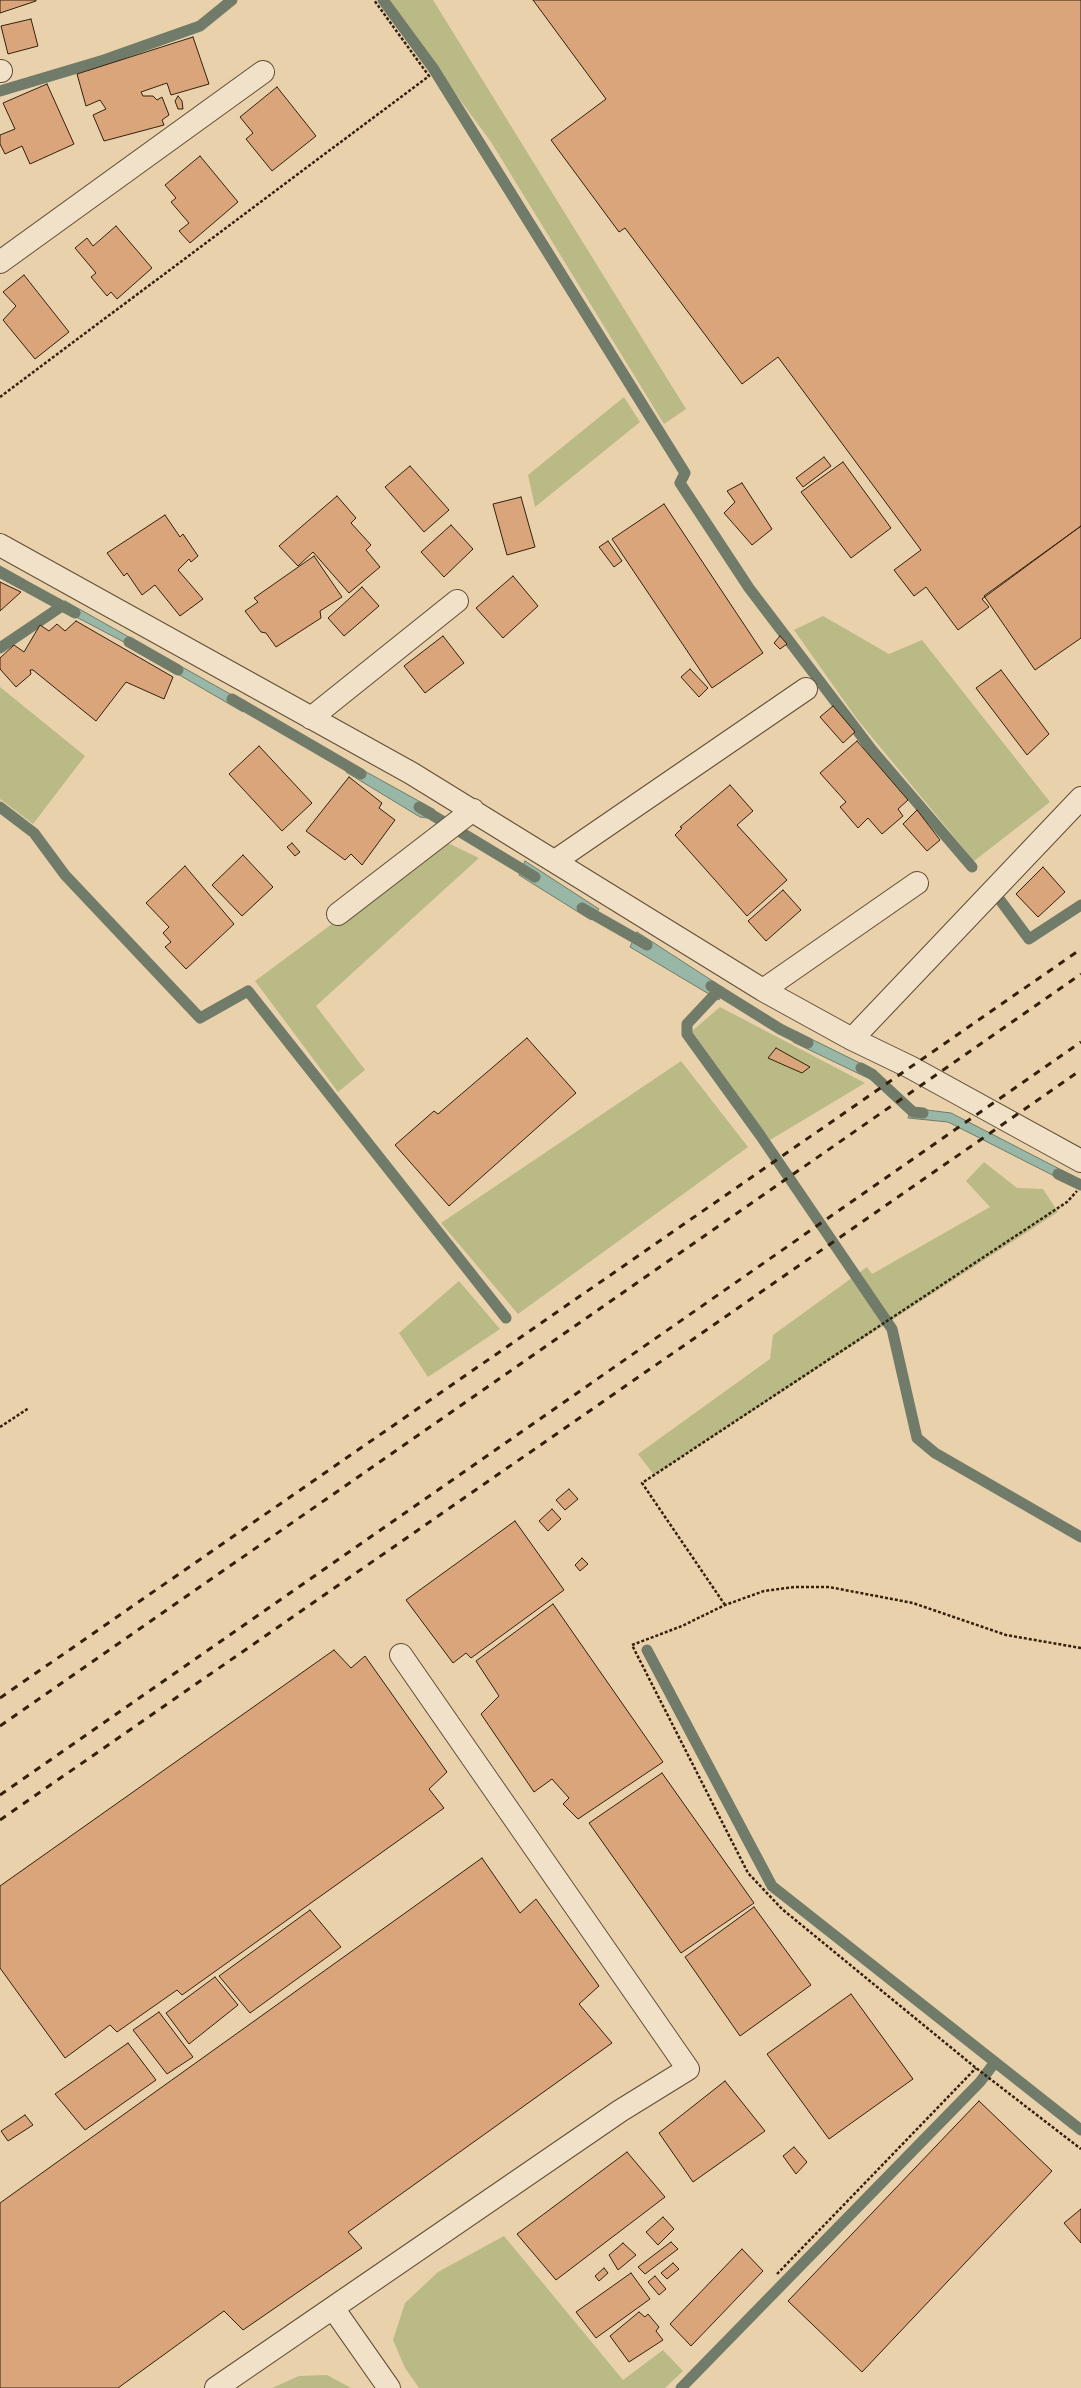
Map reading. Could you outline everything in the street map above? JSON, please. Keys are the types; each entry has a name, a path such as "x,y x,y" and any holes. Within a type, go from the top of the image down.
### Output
{"street":[{"path":"1,259 264,72"},
{"path":"0,546 311,718 473,810 763,990 852,1040 910,1067 1081,1161"},
{"path":"311,718 457,602"},
{"path":"555,861 806,689"},
{"path":"852,1040 1081,798"},
{"path":"338,914 473,810"},
{"path":"763,990 917,883"},
{"path":"216,2388 620,2111 688,2069 401,1655"},
{"path":"333,2308 389,2388"}],"path":[{"path":"0,397 429,76 374,0"},
{"path":"725,1605 642,1484 1067,1202 1081,1185"},
{"path":"0,1427 29,1408"},
{"path":"1081,1648 1006,1635 913,1603 829,1587 794,1587 764,1591 725,1605 682,1626 632,1645 748,1873 782,1909 976,2068 1081,2149"},
{"path":"777,2274 976,2068"}],"green space":[{"path":"387,0 433,0 686,409 664,424 491,142"},
{"path":"624,397 640,422 535,507 528,475"},
{"path":"823,616 889,654 922,640 1050,802 974,861 857,719 794,630"},
{"path":"0,687 85,756 33,824 0,799"},
{"path":"444,841 479,858 316,1006 365,1070 338,1092 255,981"},
{"path":"720,1007 865,1083 770,1140 692,1031"},
{"path":"681,1061 748,1147 518,1314 441,1223"},
{"path":"984,1162 1017,1188 1043,1189 1058,1212 654,1475 638,1454 770,1359 773,1335 867,1267 872,1274 990,1207 966,1181"},
{"path":"459,1281 500,1329 428,1377 399,1333"},
{"path":"504,2236 623,2380 663,2350 683,2371 665,2388 419,2388 405,2368 393,2340 405,2303 438,2272"},
{"path":"327,2375 351,2388 272,2388 299,2376"}],"shaded area":[{"path":"0,566 25,580 21,589 0,578"},
{"path":"65,601 143,645 141,651 61,609"},
{"path":"168,659 246,703 243,712 164,666"},
{"path":"350,763 435,810 427,818 420,817 346,772"},
{"path":"525,861 599,909 591,920 519,875"},
{"path":"637,932 725,989 719,1000 630,947"},
{"path":"797,1032 876,1071 872,1080 793,1042"},
{"path":"911,1108 951,1113 1075,1177 1070,1184 948,1122 908,1118"}],"building":[{"path":"0,0 36,0 36,1 0,13"},
{"path":"533,0 1081,0 1081,526 982,599 989,607 958,630 926,587 914,596 894,570 921,550 778,357 742,384 625,228 619,232 551,140 606,99"},
{"path":"31,19 38,46 8,54 1,26"},
{"path":"193,37 209,84 171,95 167,83 141,92 143,96 153,96 157,100 162,97 169,115 162,120 164,125 104,141 93,115 106,109 100,100 86,106 77,74"},
{"path":"47,84 74,144 30,164 22,146 5,154 0,144 0,135 15,129 3,103"},
{"path":"277,87 316,136 272,171 246,139 253,133 240,117"},
{"path":"178,96 182,101 183,109 178,109 175,101"},
{"path":"200,156 238,202 190,243 179,231 189,223 171,202 176,198 165,185"},
{"path":"116,226 152,268 117,299 111,292 107,296 91,277 96,273 75,248 87,238 93,246"},
{"path":"24,275 69,332 35,359 3,320 16,306 3,292"},
{"path":"824,457 831,466 803,487 796,478"},
{"path":"843,462 891,528 851,558 801,492"},
{"path":"410,466 449,510 424,532 385,487"},
{"path":"742,483 772,529 752,545 724,513 735,502 727,491"},
{"path":"337,496 356,518 351,523 371,545 366,550 380,567 349,593 313,552 298,566 279,546"},
{"path":"521,497 535,547 507,555 493,504"},
{"path":"664,504 763,653 712,688 612,539"},
{"path":"165,515 180,537 183,534 198,556 191,562 189,559 178,570 203,599 180,616 155,585 142,595 127,573 124,576 107,553"},
{"path":"451,525 473,549 444,577 421,552"},
{"path":"1081,526 1081,638 1035,670 984,596"},
{"path":"608,541 622,561 614,567 599,547"},
{"path":"314,556 342,597 320,611 321,618 276,647 266,633 261,632 245,611 258,602 254,598"},
{"path":"513,576 538,606 503,638 476,608"},
{"path":"0,582 21,592 0,611"},
{"path":"362,587 379,606 344,636 328,618"},
{"path":"76,621 173,677 164,699 126,682 96,721 33,670 30,670 31,674 16,687 0,669 0,658 14,645 24,652 40,625 49,631 57,624 65,631"},
{"path":"443,636 464,663 425,693 404,666"},
{"path":"780,636 787,644 780,649 774,643"},
{"path":"690,669 708,688 699,697 681,677"},
{"path":"1001,670 1049,734 1027,755 976,688"},
{"path":"833,706 855,732 843,743 820,717"},
{"path":"857,741 908,800 898,809 903,816 882,834 868,818 858,828 840,807 846,802 820,773"},
{"path":"259,746 312,803 282,831 229,774"},
{"path":"349,777 382,803 379,808 395,820 362,865 351,854 345,860 306,831"},
{"path":"730,785 753,811 737,825 787,880 747,916 675,835 682,828 680,827"},
{"path":"917,810 940,840 927,851 903,824"},
{"path":"292,843 300,852 295,856 287,847"},
{"path":"243,855 273,887 242,916 212,885"},
{"path":"185,866 234,924 186,969 165,947 171,942 163,933 169,927 146,903"},
{"path":"1043,867 1065,892 1038,917 1016,894"},
{"path":"783,890 801,910 766,941 748,921"},
{"path":"527,1038 576,1093 449,1206 395,1145 434,1111 438,1114"},
{"path":"776,1048 810,1067 802,1073 768,1058"},
{"path":"569,1489 578,1499 565,1510 556,1500"},
{"path":"552,1509 561,1519 548,1531 539,1521"},
{"path":"515,1521 564,1590 471,1658 466,1653 453,1663 406,1600"},
{"path":"582,1558 588,1564 580,1571 575,1565"},
{"path":"553,1604 663,1762 578,1819 563,1804 569,1798 552,1779 534,1792 481,1714 499,1696 476,1661"},
{"path":"334,1650 351,1668 365,1656 447,1772 429,1789 444,1808 182,1995 177,1990 117,2032 110,2025 65,2058 0,1968 0,1886"},
{"path":"662,1773 754,1903 681,1953 589,1823"},
{"path":"482,1858 520,1913 536,1899 599,1986 579,2004 612,2043 348,2232 362,2248 243,2330 224,2311 118,2388 0,2388 0,2203"},
{"path":"754,1907 811,1985 740,2036 685,1957"},
{"path":"310,1910 341,1947 250,2013 219,1976"},
{"path":"215,1977 238,2005 189,2044 166,2013"},
{"path":"851,1994 913,2079 829,2139 767,2054"},
{"path":"159,2012 193,2057 167,2074 133,2030"},
{"path":"128,2043 156,2080 85,2130 55,2094"},
{"path":"725,2081 765,2131 693,2182 659,2133"},
{"path":"979,2101 1052,2171 862,2372 788,2301"},
{"path":"25,2115 33,2125 8,2141 1,2131"},
{"path":"794,2147 807,2162 796,2174 783,2156"},
{"path":"627,2152 665,2197 556,2280 517,2234"},
{"path":"1081,2209 1081,2243 1064,2223"},
{"path":"663,2217 674,2229 658,2245 646,2232"},
{"path":"671,2242 678,2249 645,2274 638,2267"},
{"path":"623,2243 636,2255 618,2270 609,2255"},
{"path":"742,2249 763,2271 691,2346 670,2324"},
{"path":"673,2263 679,2269 667,2279 661,2273"},
{"path":"604,2268 608,2273 599,2281 595,2276"},
{"path":"631,2273 650,2299 596,2338 576,2312"},
{"path":"655,2276 666,2289 659,2295 648,2282"},
{"path":"639,2312 645,2317 648,2314 659,2327 656,2331 663,2340 629,2362 610,2336"}],"waterway":[{"path":"0,91 104,60 200,26 232,0"},
{"path":"383,0 433,68 685,473 680,483 749,588 872,750 972,867"},
{"path":"0,572 75,613"},
{"path":"0,648 62,606"},
{"path":"129,642 178,670"},
{"path":"232,699 361,774"},
{"path":"0,807 34,833 65,875 200,1018 248,991 506,1318"},
{"path":"419,807 535,877"},
{"path":"1000,900 1029,939 1081,905"},
{"path":"582,908 647,945"},
{"path":"711,986 780,1029 808,1043"},
{"path":"718,991 687,1024 687,1034 760,1135 892,1329 917,1438 935,1453 1081,1537"},
{"path":"861,1068 872,1074 913,1112 923,1113"},
{"path":"1058,1174 1081,1185"},
{"path":"647,1650 772,1886 1081,2130"},
{"path":"681,2388 980,2082 995,2062"}],"railway":[{"path":"0,1698 1081,949"},
{"path":"0,1726 1081,974"},
{"path":"0,1795 1081,1042"},
{"path":"0,1820 1081,1070"}]}
